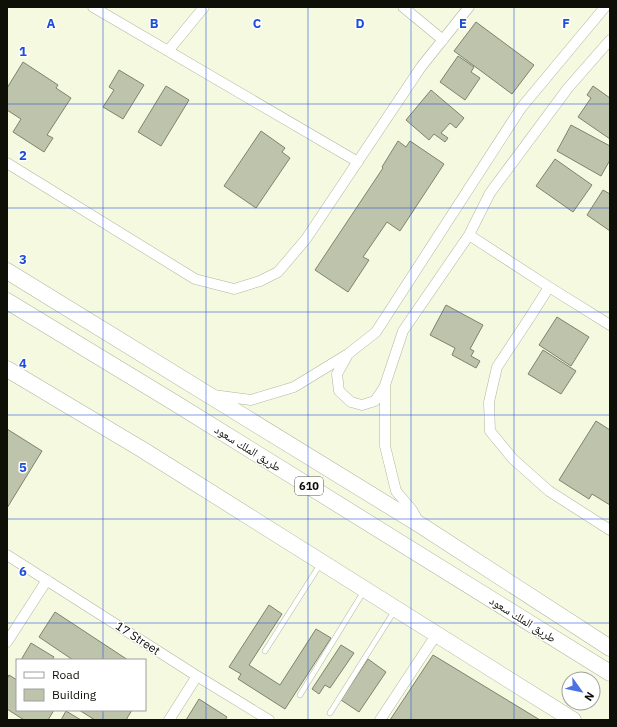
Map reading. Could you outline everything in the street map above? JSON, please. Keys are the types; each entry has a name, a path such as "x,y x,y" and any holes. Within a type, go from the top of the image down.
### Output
{"main road":[{"path":"7,271 422,526 610,648"},
{"name":"طريق الملك سعود","path":"7,301 175,403 610,673"},
{"path":"7,369 143,450 573,720"}],"street":[{"path":"93,7 358,162"},
{"path":"168,51 204,7"},
{"path":"403,7 442,40"},
{"path":"7,163 195,279 234,289 260,282 278,272 306,239 421,67 469,7"},
{"path":"208,394 251,400 294,387 348,354 376,332 521,108 605,7"},
{"path":"348,354 337,374 339,391 351,402 362,405 375,401 385,385 403,330 469,235 490,193 568,88 610,40"},
{"path":"469,235 549,287 609,323"},
{"path":"549,287 497,367 489,402 490,430 513,459 549,490 610,530"},
{"path":"385,385 385,446 396,491 412,510 422,526"},
{"name":"17 Street","path":"7,555 269,720"},
{"path":"7,642 47,580"},
{"path":"380,720 436,635"},
{"path":"169,720 197,676"}],"lane":[{"path":"265,651 321,562"},
{"path":"300,695 365,590"},
{"path":"330,713 395,609"}],"building":[{"path":"476,22 534,65 512,94 454,51"},
{"path":"458,56 474,67 471,72 480,78 465,100 440,82"},
{"path":"23,62 58,85 56,88 71,98 47,135 53,138 44,152 13,132 21,119 7,110 7,88"},
{"path":"119,70 144,85 123,119 103,107 114,90 109,87"},
{"path":"166,86 189,100 161,146 138,132"},
{"path":"593,86 610,98 610,139 578,117 591,98 587,95"},
{"path":"431,90 464,118 456,128 450,123 441,133 448,138 445,142 434,134 429,140 406,120"},
{"path":"571,125 610,146 610,160 601,176 557,151"},
{"path":"261,131 285,148 282,152 290,158 256,208 224,186"},
{"path":"398,141 406,147 410,141 444,164 400,231 387,222 363,257 369,260 348,292 315,270 383,168 382,167"},
{"path":"555,159 592,185 573,212 536,186"},
{"path":"603,190 610,194 610,231 587,215"},
{"path":"446,305 483,325 470,349 474,351 471,356 480,361 476,368 452,355 455,348 430,335"},
{"path":"557,317 589,337 571,366 539,345"},
{"path":"543,350 576,371 561,394 528,374"},
{"path":"596,421 610,430 610,505 592,494 589,499 559,480"},
{"path":"7,429 42,451 7,508"},
{"path":"269,605 282,614 249,665 280,685 316,629 331,638 285,709 238,679 241,674 229,667"},
{"path":"55,612 126,659 72,659 39,637"},
{"path":"31,643 54,657 53,659 22,659"},
{"path":"341,645 354,653 330,688 325,685 319,694 312,689"},
{"path":"433,655 540,720 390,720"},
{"path":"368,659 386,672 359,712 341,700"},
{"path":"9,675 16,679 16,711 53,711 48,720 24,720 7,709 7,679"},
{"path":"199,699 227,717 225,720 186,720"},
{"path":"66,711 81,720 61,720"},
{"path":"81,711 131,711 126,720 95,720"}]}
